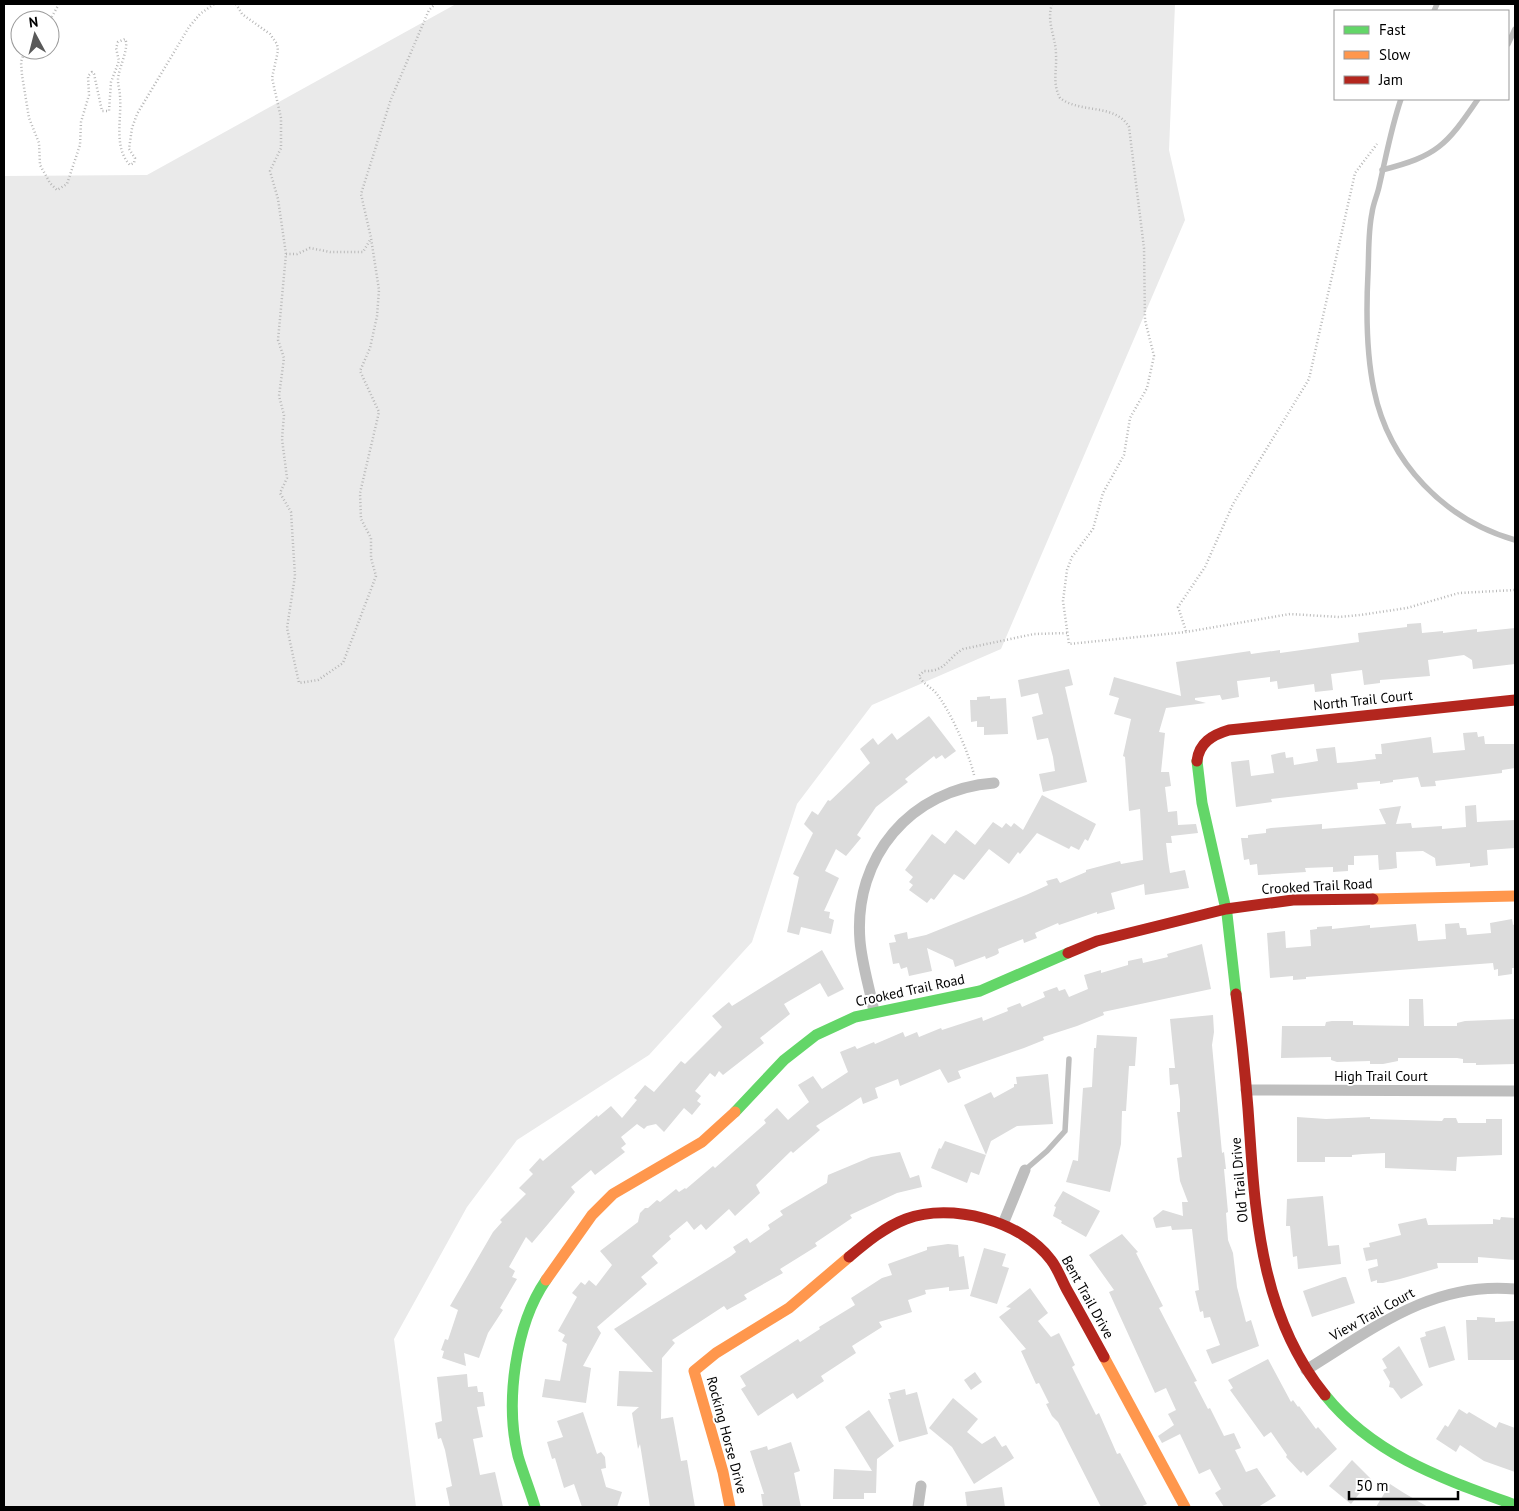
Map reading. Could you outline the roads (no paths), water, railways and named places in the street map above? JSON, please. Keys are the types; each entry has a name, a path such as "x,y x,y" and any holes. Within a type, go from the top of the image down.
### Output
{"street":[{"name":"North Trail Court","path":"1215,733 1254,726 1515,700"},
{"name":"Old Trail Drive","path":"1215,733 1202,744 1196,757 1201,792 1226,909 1246,1090 1261,1253 1279,1318 1306,1370 1337,1410 1363,1436 1381,1448 1433,1475 1515,1505"},
{"path":"874,1012 860,942 860,925 865,892 876,862 892,834 916,810 945,793 976,784 994,783"},
{"name":"Crooked Trail Road","path":"535,1507 518,1454 513,1411 515,1372 521,1340 532,1307 544,1283 562,1254 592,1215 613,1194 702,1142 734,1113 784,1060 805,1042 833,1026 874,1012 980,990 1097,941 1226,909 1293,900 1515,896"},
{"name":"High Trail Court","path":"1246,1090 1515,1092"},
{"path":"1003,1224 1025,1170"},
{"name":"Bent Trail Drive","path":"694,1371 709,1357 789,1308 876,1236 898,1223 922,1215 962,1214 1003,1224 1029,1239 1051,1260 1184,1507"},
{"name":"View Trail Court","path":"1306,1370 1403,1312 1435,1297 1470,1289 1515,1289"},
{"name":"Rocking Horse Drive","path":"694,1371 723,1472 730,1507"},
{"path":"918,1507 921,1486"}],"lane":[{"path":"1509,42 1515,29"},
{"path":"1401,100 1392,125 1372,212 1366,313 1371,371 1379,410 1390,437 1405,463 1431,493 1464,518 1482,528 1515,540"},
{"path":"1382,170 1425,158 1444,144 1477,100"},
{"path":"1025,1170 1047,1151 1065,1131 1069,1059"}]}
